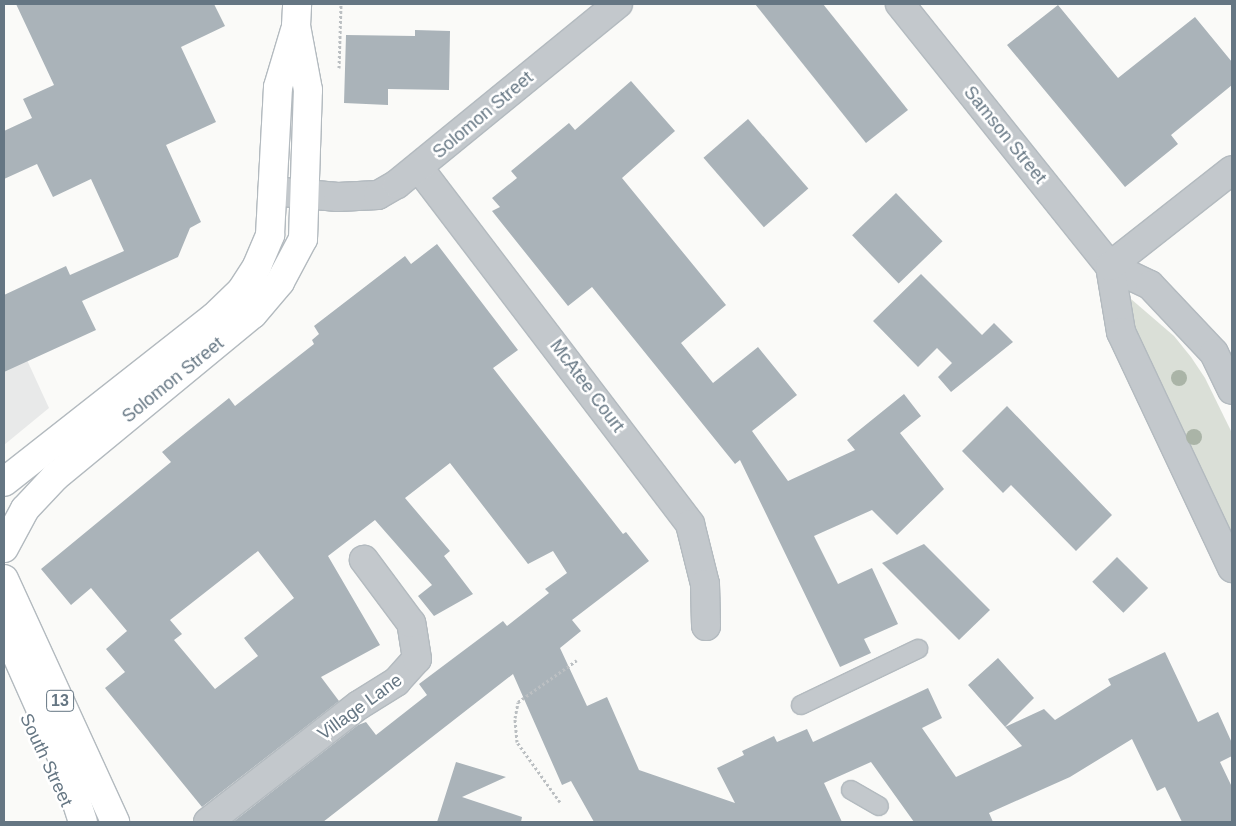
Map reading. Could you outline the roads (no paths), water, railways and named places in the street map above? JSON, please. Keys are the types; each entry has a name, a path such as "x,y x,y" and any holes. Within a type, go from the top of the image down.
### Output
{"street":[{"name":"Solomon Street","path":"4,482 214,317 241,291 257,266 270,235 272,191 306,192 338,196 378,195 419,168 618,4"},
{"name":"Samson Street","path":"900,4 1110,266 1150,285 1214,354 1232,390"},
{"path":"272,191 278,87 296,15"},
{"path":"296,15 308,90 306,192"},
{"name":"McAtee Court","path":"419,168 690,524 705,584 706,626"},
{"path":"1110,266 1232,170"},
{"name":"Solomon Street","path":"4,548 24,510 55,477 254,314 268,298 303,239 306,192"},
{"name":"Samson Street","path":"1110,266 1122,332 1232,568"},
{"name":"Village Lane","path":"208,822 359,705 396,682 417,659 411,623 364,560"},
{"name":"South Street","path":"4,579 115,822"},
{"path":"4,627 58,748 83,822"},
{"name":"South Street","path":"4,671 76,822"}],"lane":[{"path":"801,705 918,649"},
{"path":"851,790 879,806"}]}
